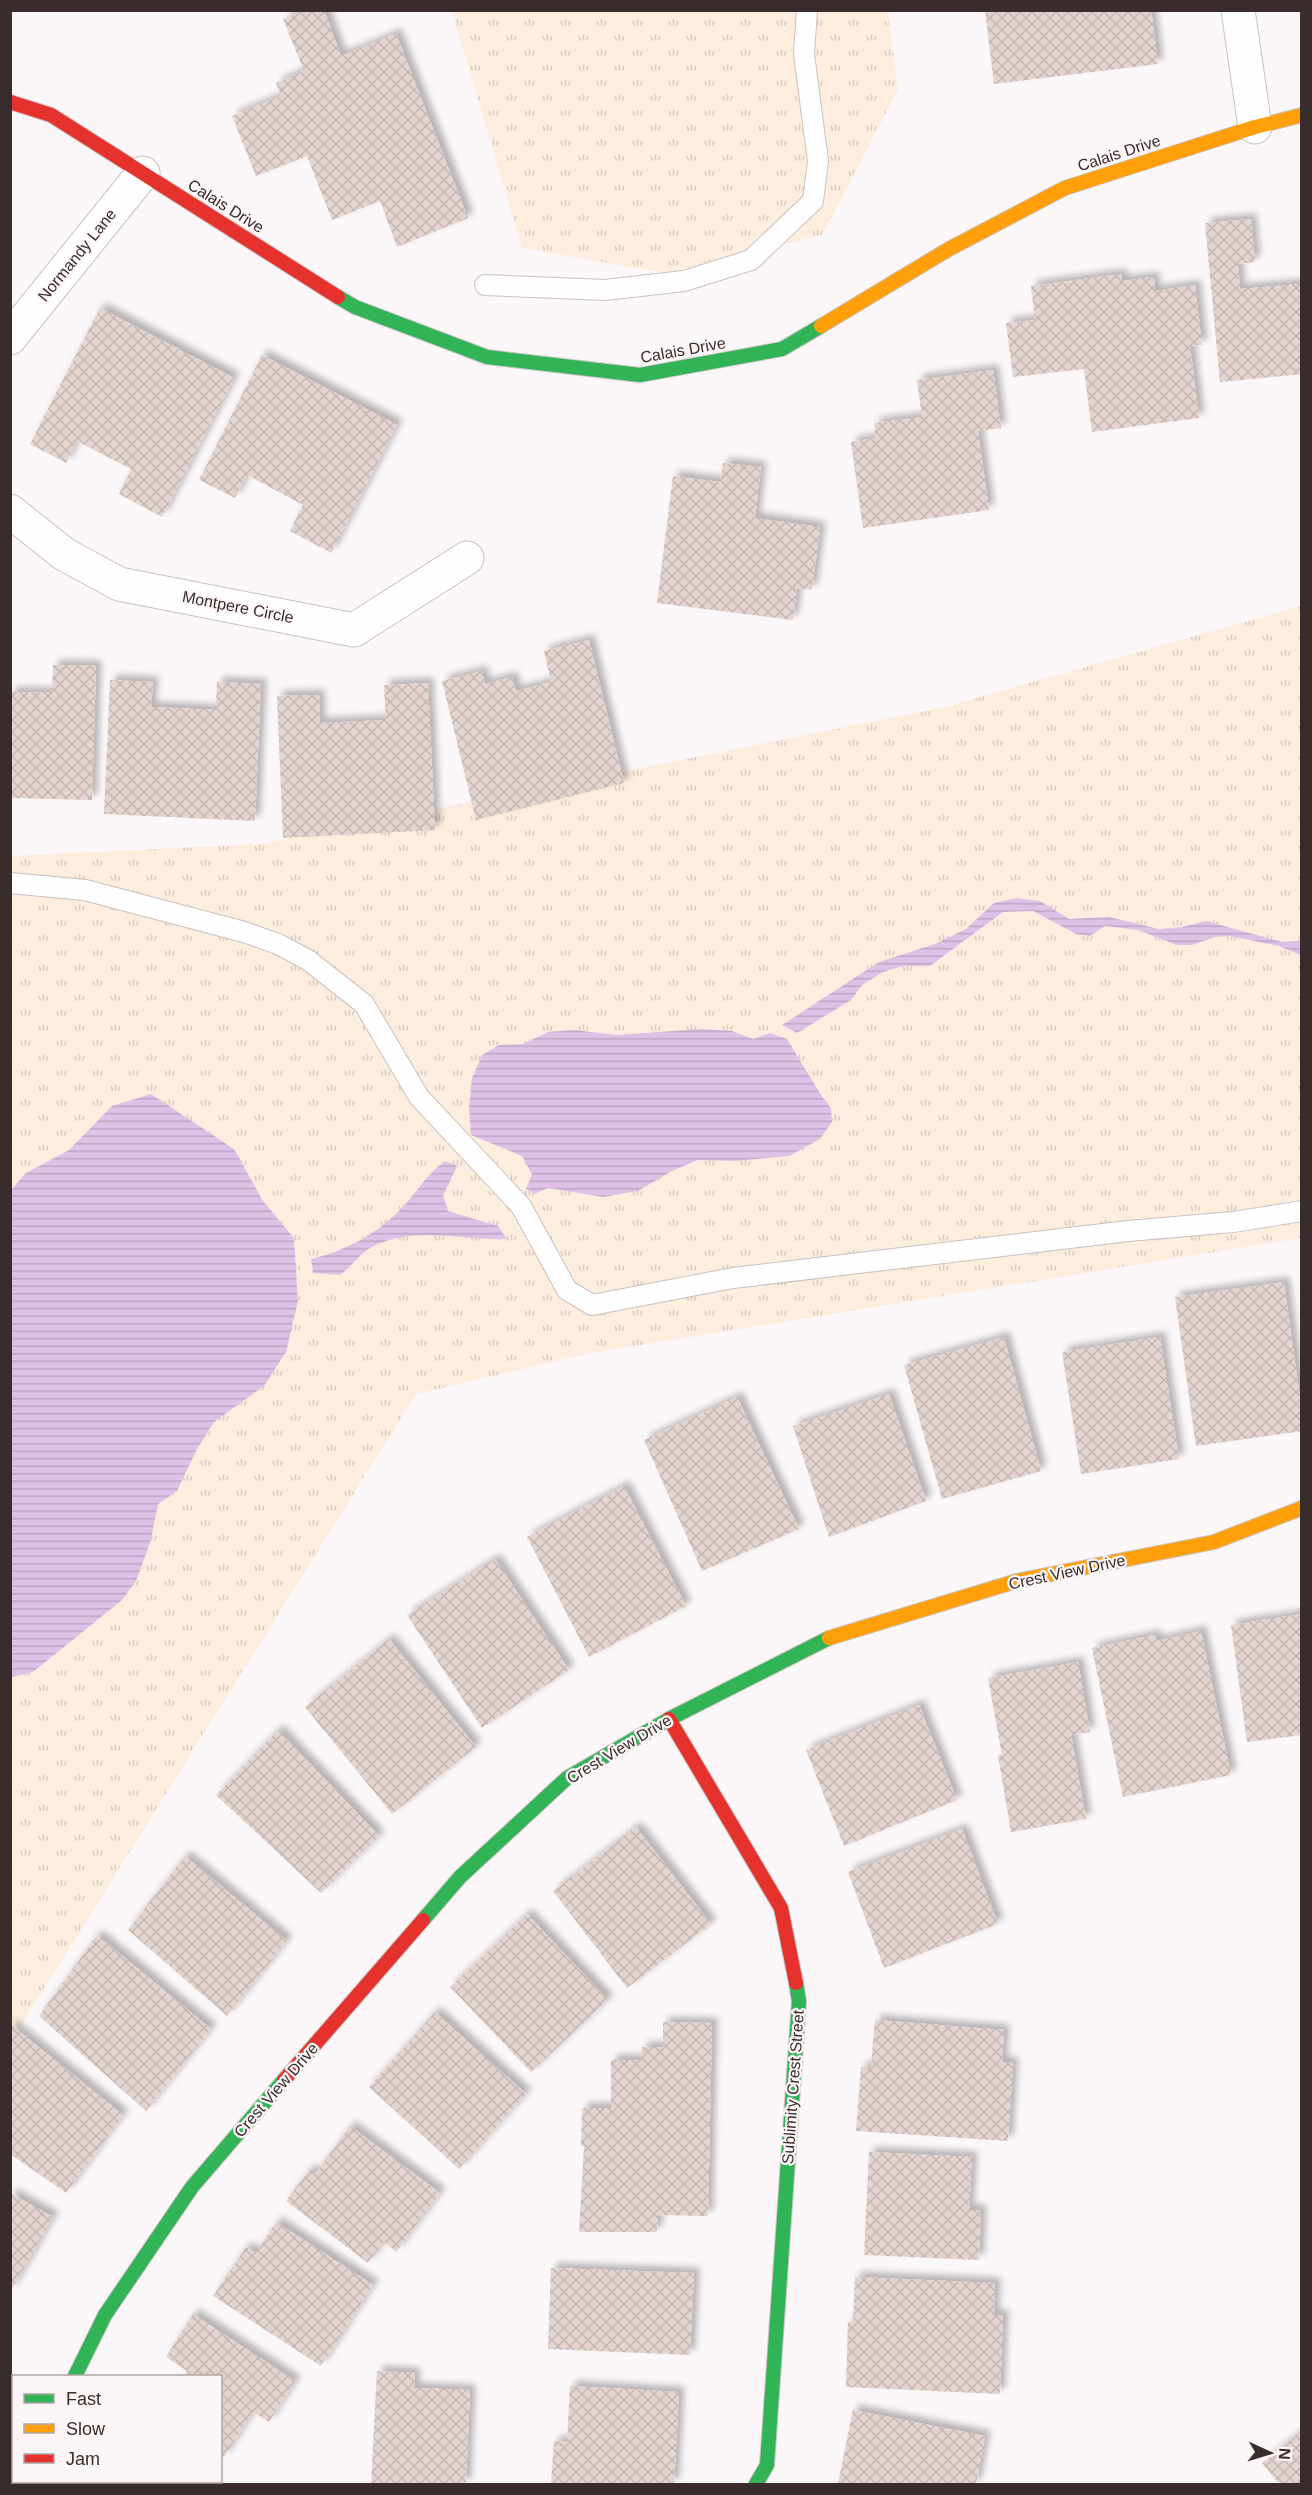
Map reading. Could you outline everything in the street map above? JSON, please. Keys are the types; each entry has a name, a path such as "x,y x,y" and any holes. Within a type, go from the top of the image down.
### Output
{"street":[{"path":"1238,10 1255,127"},
{"name":"Calais Drive","path":"10,102 51,115 355,307 487,357 640,375 782,349 949,249 1065,188 1255,127 1302,115"},
{"name":"Normandy Lane","path":"10,338 143,173"},
{"name":"Montpere Circle","path":"10,511 64,554 119,584 354,630 468,558"},
{"name":"Crest View Drive","path":"75,2375 105,2315 192,2187 460,1877 567,1778 669,1719 822,1640 1017,1581 1214,1542 1302,1508"},
{"name":"Sublimity Crest Street","path":"669,1719 781,1908 799,2001 767,2465 756,2484"}],"lane":[{"path":"485,285 605,290 684,281 751,260 813,201 818,161 804,54 807,10"},
{"path":"10,884 85,890 244,932 278,944 308,960 364,1004 419,1097 521,1206 567,1290 592,1305 733,1278 1128,1231 1233,1222 1302,1211"}],"green space":[{"path":"452,11 888,11 898,90 822,235 666,273 522,248"},
{"path":"1301,606 1301,1238 591,1353 416,1394 11,2041 11,856 262,844 941,708"}],"shaded area":[{"path":"1017,898 1040,901 1069,919 1109,917 1159,929 1182,927 1206,921 1282,942 1301,941 1301,955 1279,946 1229,936 1215,937 1192,945 1177,945 1138,930 1105,926 1090,936 1076,934 1033,911 1003,912 930,966 903,966 883,972 862,985 851,1000 797,1033 782,1025 879,962 935,944 966,929 994,903"},
{"path":"702,1029 732,1031 753,1039 770,1033 787,1039 831,1108 832,1122 820,1139 789,1156 736,1161 698,1160 672,1171 638,1191 603,1197 548,1188 534,1194 526,1189 532,1174 522,1156 471,1135 469,1107 472,1078 482,1055 499,1045 523,1044 548,1032 574,1030 617,1035"},
{"path":"151,1094 234,1149 263,1201 294,1238 298,1301 286,1352 264,1386 214,1422 197,1449 177,1491 158,1504 150,1543 136,1581 122,1600 33,1672 11,1677 11,1190 26,1173 69,1150 112,1106"},
{"path":"445,1161 457,1166 443,1196 448,1211 498,1226 507,1239 421,1235 404,1237 388,1240 372,1247 340,1275 313,1273 311,1259 335,1252 378,1229 397,1213"}],"building":[{"path":"305,10 324,10 341,56 396,34 468,218 397,247 380,201 332,220 307,156 256,176 232,116 281,96 276,83 304,71 283,19"},
{"path":"985,10 1151,10 1158,64 994,84"},
{"path":"1251,219 1255,262 1238,264 1240,289 1302,284 1302,374 1220,382 1205,223"},
{"path":"1121,274 1122,281 1154,277 1155,291 1195,285 1202,345 1190,346 1199,418 1092,432 1084,369 1013,377 1006,323 1035,320 1031,286"},
{"path":"100,308 234,378 162,517 119,494 131,469 77,441 66,463 30,444"},
{"path":"262,355 397,425 331,553 290,531 303,505 247,475 235,498 199,480"},
{"path":"993,370 1001,428 978,431 989,510 863,528 851,442 876,438 874,423 922,417 917,380"},
{"path":"723,463 761,467 755,518 820,527 812,590 797,588 793,620 657,603 673,476 720,482"},
{"path":"589,640 624,783 476,820 442,681 482,671 485,684 512,677 516,691 551,682 544,651"},
{"path":"53,665 96,666 92,800 10,798 10,692 52,693"},
{"path":"110,680 153,682 151,707 216,710 217,682 261,684 255,821 104,814"},
{"path":"428,683 435,830 283,838 277,696 319,695 320,723 386,720 384,685"},
{"path":"1284,1282 1302,1413 1302,1431 1196,1446 1175,1297"},
{"path":"1004,1337 1041,1471 942,1499 904,1365"},
{"path":"1160,1337 1179,1459 1081,1474 1062,1352"},
{"path":"889,1394 926,1501 829,1537 793,1426"},
{"path":"737,1397 799,1529 702,1571 644,1440"},
{"path":"624,1486 686,1606 589,1657 527,1537"},
{"path":"495,1559 569,1670 482,1728 407,1615"},
{"path":"1302,1614 1302,1735 1247,1742 1231,1625"},
{"path":"1201,1631 1231,1775 1123,1797 1092,1648 1155,1635 1157,1641"},
{"path":"389,1639 476,1747 392,1814 305,1707"},
{"path":"1078,1662 1090,1732 1071,1735 1086,1819 1011,1832 998,1756 1002,1755 988,1678"},
{"path":"919,1705 957,1800 844,1846 806,1750"},
{"path":"278,1730 379,1836 321,1893 216,1795"},
{"path":"636,1827 711,1924 627,1988 553,1891"},
{"path":"962,1829 998,1924 884,1968 848,1872"},
{"path":"185,1856 287,1941 227,2016 128,1930"},
{"path":"527,1914 608,2000 531,2072 450,1987"},
{"path":"97,1935 211,2029 146,2111 39,2016"},
{"path":"435,2012 526,2094 459,2169 369,2087"},
{"path":"875,2020 1004,2030 1002,2062 1013,2063 1008,2141 856,2131 861,2067 871,2067"},
{"path":"663,2022 712,2023 708,2216 658,2215 657,2232 579,2232 584,2146 581,2146 582,2108 611,2108 611,2060 641,2060 642,2047 663,2047"},
{"path":"10,2024 123,2115 66,2193 10,2154"},
{"path":"350,2126 440,2193 396,2252 384,2242 368,2263 286,2201 310,2169 315,2174"},
{"path":"869,2152 972,2157 969,2210 981,2210 979,2260 864,2255"},
{"path":"10,2193 53,2217 10,2293"},
{"path":"276,2222 373,2285 321,2366 213,2296 246,2247 256,2253"},
{"path":"551,2268 694,2273 690,2355 548,2349"},
{"path":"855,2277 995,2283 994,2315 1003,2315 1000,2394 846,2387 848,2322 853,2322"},
{"path":"193,2314 295,2381 269,2422 253,2412 224,2457 222,2456 222,2375 185,2375 187,2371 166,2357"},
{"path":"377,2371 415,2373 414,2388 470,2390 466,2484 371,2484"},
{"path":"570,2386 679,2392 674,2484 551,2483 554,2441 567,2442"},
{"path":"853,2410 985,2436 976,2484 838,2484"},
{"path":"1302,2431 1302,2484 1279,2484 1262,2463"}],"traffic: fast":[{"path":"338,297 355,307 487,357 640,375 782,349 821,326"},
{"path":"423,1920 460,1877 567,1778 669,1719 829,1638"},
{"path":"756,2484 767,2465 799,2001 796,1983"},
{"path":"75,2375 105,2315 192,2187 284,2080"}],"traffic: slow":[{"path":"821,326 949,249 1065,188 1255,127 1302,115"},
{"path":"829,1638 1017,1581 1214,1542 1302,1508"}],"traffic: jam":[{"path":"10,102 51,115 338,297"},
{"path":"669,1719 781,1908 796,1983"},
{"path":"284,2080 423,1920"}]}
